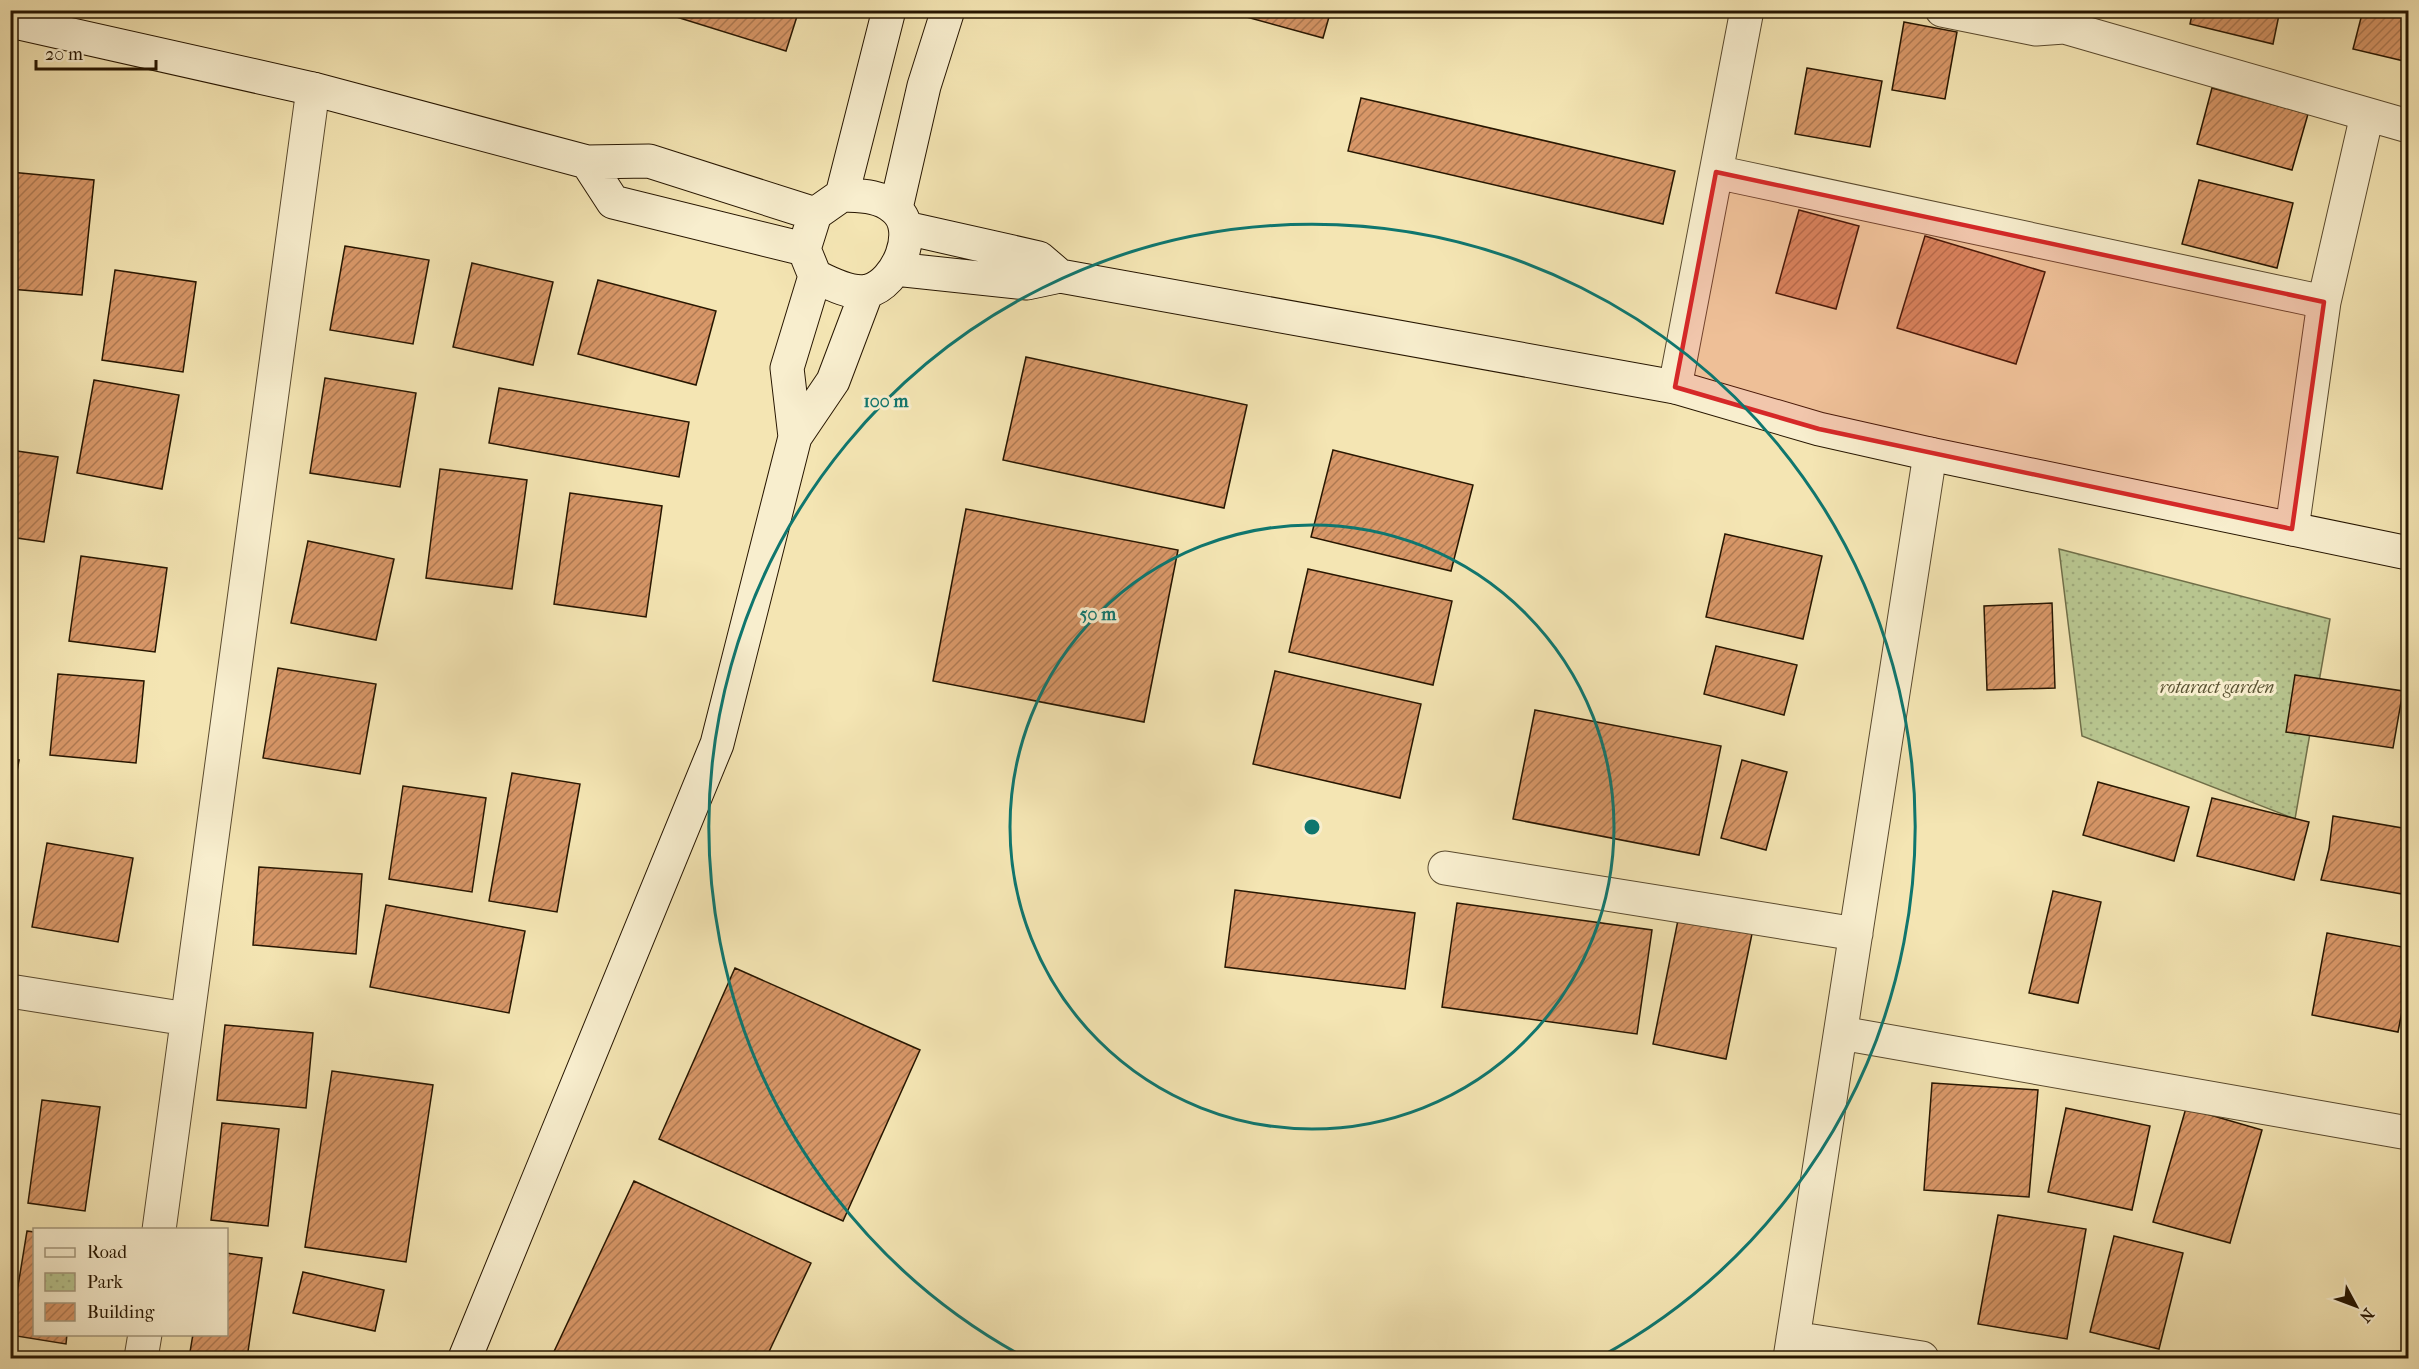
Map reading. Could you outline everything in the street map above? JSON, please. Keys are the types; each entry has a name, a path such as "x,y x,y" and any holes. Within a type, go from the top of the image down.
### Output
{"street":[{"path":"842,195 889,10"},
{"path":"587,162 613,202 809,263 839,287 867,291 889,279 900,258 901,218 924,86 948,10"},
{"path":"1675,387 1747,10"},
{"path":"1942,10 2036,29 2064,27 2409,126"},
{"path":"10,21 312,89 587,162 649,161 815,214"},
{"path":"159,1228 312,89"},
{"path":"2292,529 2324,302 2367,115"},
{"path":"1716,172 2324,302"},
{"path":"795,437 787,368 809,263 815,214 842,195 872,196 901,218 1039,258 1060,276"},
{"path":"894,269 1027,283 1060,276 1675,387 1818,429 2409,553"},
{"path":"465,1359 717,744 795,437 833,381 867,291"},
{"path":"1922,1359 1791,1348 1930,454"},
{"path":"1445,868 1856,934"},
{"path":"10,991 187,1019"},
{"path":"1841,1033 2409,1133"},
{"path":"141,1359 145,1336"}],"highlighted area":[{"path":"1716,172 2324,302 2292,529 1819,429 1675,387"}],"green space":[{"name":"rotaract garden","path":"2059,549 2330,619 2295,819 2082,736"}],"building":[{"path":"654,10 799,10 786,51"},
{"path":"1221,10 1331,10 1323,38"},
{"path":"2193,10 2280,10 2273,44 2190,24"},
{"path":"2363,10 2408,10 2408,62 2353,49"},
{"path":"1904,22 1957,32 1945,99 1892,90"},
{"path":"1807,68 1882,81 1870,147 1795,134"},
{"path":"2212,88 2308,114 2292,170 2197,144"},
{"path":"1361,98 1675,171 1663,224 1348,151"},
{"path":"10,172 94,180 82,295 10,289"},
{"path":"2408,173 2408,195 2403,194"},
{"path":"2199,180 2293,203 2277,268 2182,244"},
{"path":"1799,210 1859,226 1836,309 1776,293"},
{"path":"1925,236 2045,272 2016,364 1897,328"},
{"path":"345,246 429,260 413,344 330,330"},
{"path":"472,263 553,282 533,365 453,347"},
{"path":"115,270 196,282 183,372 102,360"},
{"path":"598,280 716,311 696,385 578,354"},
{"path":"1026,357 1247,405 1224,508 1003,460"},
{"path":"325,378 416,393 400,487 310,473"},
{"path":"94,380 179,395 162,489 77,473"},
{"path":"499,388 689,422 679,477 489,443"},
{"path":"10,450 58,457 44,542 10,537"},
{"path":"1333,450 1473,485 1451,571 1311,537"},
{"path":"440,469 527,480 512,589 426,578"},
{"path":"570,493 662,506 646,617 554,604"},
{"path":"966,509 1178,550 1144,722 933,681"},
{"path":"1725,534 1822,556 1803,639 1706,617"},
{"path":"308,541 394,559 376,640 291,623"},
{"path":"81,556 167,568 155,652 69,641"},
{"path":"1308,569 1452,601 1433,685 1289,652"},
{"path":"2052,603 2055,688 1987,690 1984,606"},
{"path":"1716,646 1797,665 1784,715 1704,694"},
{"path":"278,668 376,684 360,774 263,758"},
{"path":"1275,671 1421,704 1400,798 1253,764"},
{"path":"58,674 144,681 136,763 50,755"},
{"path":"2295,675 2403,691 2393,748 2286,732"},
{"path":"1535,710 1721,746 1699,855 1513,819"},
{"path":"10,759 19,760 10,811"},
{"path":"1742,760 1787,772 1766,850 1721,838"},
{"path":"512,773 580,784 557,912 489,901"},
{"path":"2098,782 2189,807 2174,861 2083,835"},
{"path":"403,786 486,798 472,892 389,879"},
{"path":"2212,798 2309,822 2294,880 2197,856"},
{"path":"2333,816 2408,829 2408,895 2321,880 2329,849"},
{"path":"47,843 133,858 118,942 32,927"},
{"path":"259,867 362,874 356,954 253,945"},
{"path":"1235,890 1415,913 1405,989 1225,967"},
{"path":"2053,891 2101,902 2078,1003 2029,993"},
{"path":"1457,903 1652,930 1637,1034 1442,1007"},
{"path":"386,905 525,931 509,1013 370,987"},
{"path":"1679,915 1753,929 1726,1059 1653,1044"},
{"path":"2327,933 2408,948 2408,980 2398,1032 2312,1015"},
{"path":"735,968 920,1050 843,1221 659,1139"},
{"path":"225,1025 313,1033 306,1108 217,1100"},
{"path":"332,1071 433,1085 406,1262 305,1247"},
{"path":"1932,1083 2038,1090 2029,1197 1924,1190"},
{"path":"42,1100 100,1107 85,1211 28,1203"},
{"path":"2066,1108 2150,1126 2132,1210 2048,1192"},
{"path":"2186,1108 2262,1130 2230,1243 2153,1222"},
{"path":"222,1123 279,1129 268,1226 211,1220"},
{"path":"634,1181 811,1263 766,1358 551,1358"},
{"path":"1998,1215 2086,1229 2067,1339 1978,1324"},
{"path":"2408,1227 2408,1252 2404,1251"},
{"path":"27,1231 33,1232 33,1336 67,1336 66,1344 10,1335"},
{"path":"2114,1236 2183,1253 2159,1349 2090,1332"},
{"path":"228,1253 262,1258 247,1358 190,1352 193,1336 228,1336"},
{"path":"303,1272 384,1290 375,1331 293,1313"}]}
